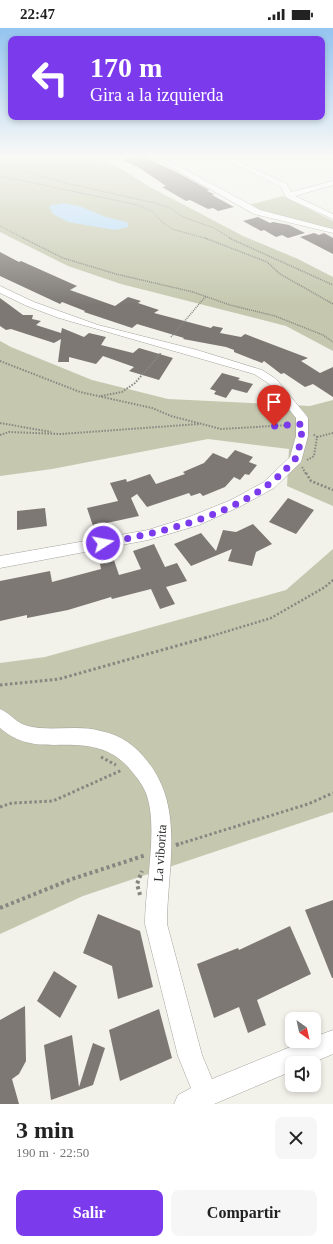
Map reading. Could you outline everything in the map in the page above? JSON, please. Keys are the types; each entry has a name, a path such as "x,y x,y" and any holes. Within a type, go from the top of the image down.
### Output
{"street":[{"path":"245,205 265,215 333,231"},
{"path":"309,205 333,218"},
{"path":"0,289 56,313 114,332 258,372 272,381 302,418 302,436 296,458 269,485 236,503 194,521 148,535 0,562"},
{"name":"La viborita","path":"0,717 22,733 35,735 93,737 115,743 130,754 144,769 157,794 162,818 151,854 156,924 190,1056 196,1099"},
{"path":"196,1099 333,1042"}],"path":[{"path":"138,205 153,212 161,221 172,229 207,238 267,262 280,274 333,304"},
{"path":"162,205 170,208 183,217 214,228 226,236 333,285"},
{"path":"0,226 63,258 116,274 193,292 230,305 274,316 323,335 333,342"},
{"path":"0,361 80,392 152,408 171,416 222,429 302,424"},
{"path":"0,423 61,434"},
{"path":"0,435 8,432 61,434 201,424"},
{"path":"317,437 333,433"},
{"path":"299,464 311,481 333,490"},
{"path":"0,684 59,679 177,647 271,618 325,587 333,580"},
{"path":"99,756 123,770 128,775"},
{"path":"0,806 12,803 53,801 123,770"},
{"path":"0,908 20,898 91,872 308,804 333,793"},
{"path":"140,899 137,884 143,870"}],"green space":[{"path":"0,205 185,205 243,236 298,259 333,277 333,351 286,326 121,284 68,266 0,232"},
{"path":"301,205 333,221 333,231 265,215 245,206"},
{"path":"0,341 11,347 92,380 168,399 310,406 333,400 333,506 287,486 289,449 208,439 52,469 0,476"},
{"path":"333,549 333,812 83,896 0,934 0,663 45,657 286,590"}],"water":[{"path":"52,205 79,206 106,217 126,222 128,227 115,230 68,222 53,214 49,207"}],"building":[{"path":"200,205 231,205 234,207 218,211 213,208 208,209"},
{"path":"258,217 270,223 273,222 289,225 305,233 288,238 282,235 276,237 243,221"},
{"path":"314,233 319,235 324,233 333,238 333,254 300,237"},
{"path":"0,252 19,262 21,261 77,286 70,290 115,306 128,297 141,301 138,303 159,310 154,313 211,328 213,326 223,328 220,333 241,337 245,334 308,358 301,361 320,373 333,367 333,397 313,384 305,387 284,373 281,374 264,361 262,363 234,352 234,350 226,347 183,339 184,338 137,324 132,328 84,312 85,311 62,302 60,304 0,276"},
{"path":"0,298 23,315 33,315 32,319 41,321 36,325 61,333 62,328 84,337 89,333 106,337 101,345 133,353 139,348 173,358 159,380 129,371 134,367 103,356 96,364 69,357 69,362 58,362 61,339 54,343 11,329 6,330 0,326"},
{"path":"222,373 240,378 238,380 253,384 247,393 232,389 226,398 214,394 216,391 210,389"},
{"path":"235,450 253,457 249,462 257,465 249,475 245,474 240,480 234,477 225,487 203,496 200,493 191,496 189,493 147,507 137,494 131,498 139,516 93,526 87,508 118,501 110,483 126,479 127,482 150,474 156,484 185,474 183,472 204,463 213,453 227,459"},
{"path":"288,498 314,510 296,534 269,522"},
{"path":"45,508 47,526 17,530 17,511"},
{"path":"253,524 272,544 256,552 252,566 228,561 232,549 191,566 174,544 201,533 216,551 223,530 236,532"},
{"path":"154,544 165,567 177,563 187,581 166,587 175,604 160,609 151,589 112,599 111,597 68,610 27,618 27,615 0,621 0,581 50,571 52,582 101,569 100,564 114,560 119,575 141,569 133,551"},
{"path":"333,900 333,978 332,978 305,910"},
{"path":"98,914 140,931 153,987 118,999 112,966 83,953"},
{"path":"290,926 311,974 257,1000 266,1025 248,1033 239,1007 214,1018 197,964 238,948 239,950"},
{"path":"54,971 77,986 60,1018 37,1001"},
{"path":"25,1006 26,1061 19,1074 12,1079 19,1104 0,1104 0,1020"},
{"path":"159,1009 172,1058 120,1081 109,1030"},
{"path":"72,1035 79,1087 93,1043 105,1048 93,1085 51,1100 44,1045"}],"route":[{"path":"103,543 148,535 194,521 236,503 269,485 296,458 302,436 302,424 274,426"}]}
